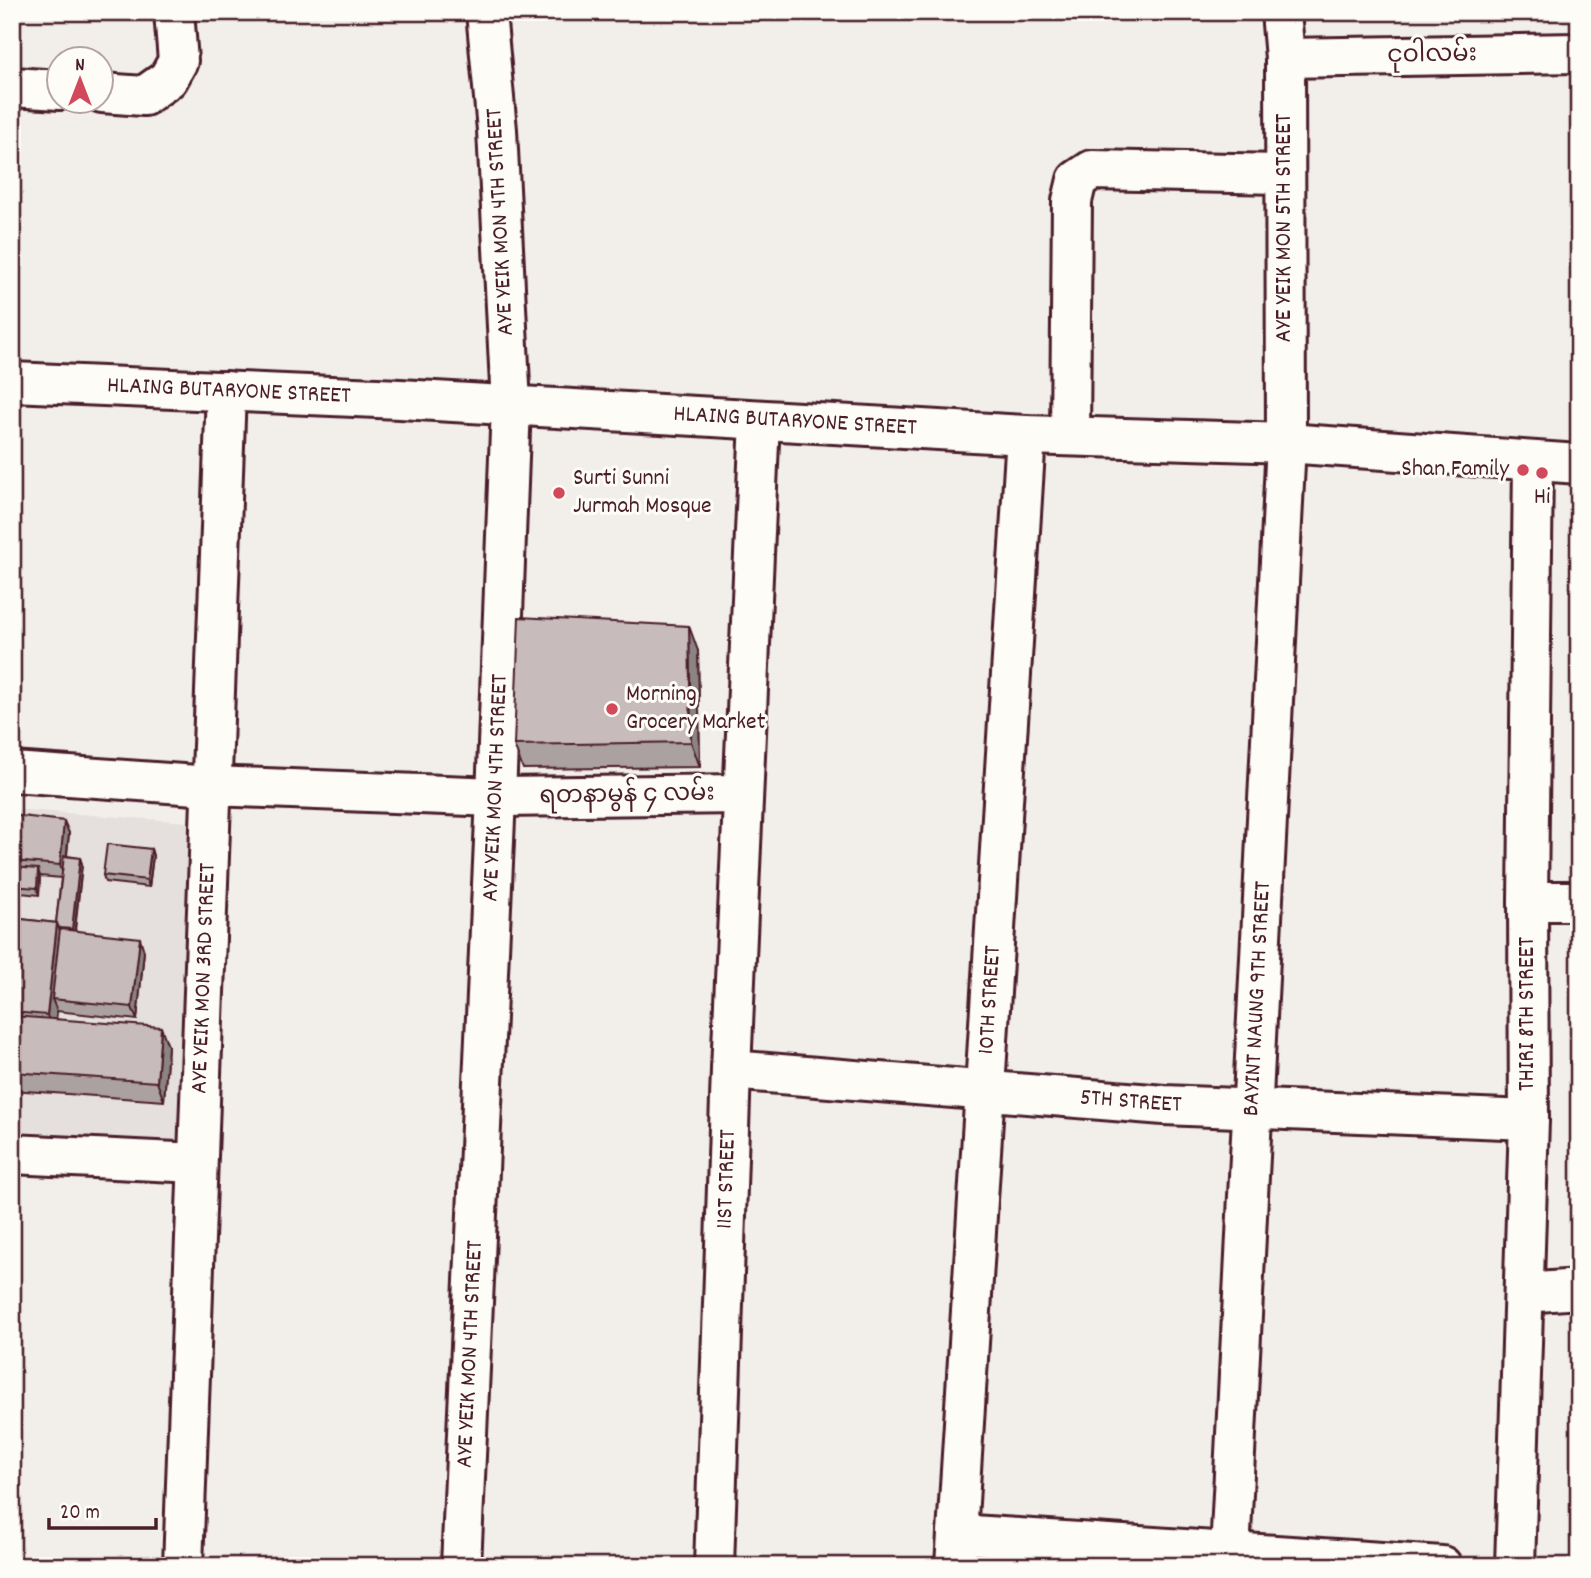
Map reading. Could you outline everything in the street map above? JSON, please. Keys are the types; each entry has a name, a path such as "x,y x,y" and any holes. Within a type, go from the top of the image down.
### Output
{"street":[{"path":"116,94 144,96 168,79 178,61 174,12"},
{"name":"AYE YEIK MON 4TH STREET","path":"461,1566 511,405 497,130 486,12"},
{"name":"AYE YEIK MON 5TH STREET","path":"1281,12 1285,58 1286,443"},
{"name":"ငုဝါလမ်း","path":"1285,58 1579,53"},
{"path":"12,88 46,89"},
{"path":"1070,436 1072,201 1077,180 1092,170 1285,174"},
{"name":"HLAING BUTARYONE STREET","path":"12,382 511,405 1026,435 1286,443 1579,464"},
{"name":"AYE YEIK MON 3RD STREET","path":"183,1566 226,391"},
{"name":"ရတနာမွန် ၄ လမ်း","path":"12,772 211,786 496,797 743,794 760,420"},
{"name":"10TH STREET","path":"956,1550 1026,435"},
{"name":"BAYINT NAUNG 9TH STREET","path":"1230,1553 1286,443"},
{"name":"THIRI 8TH STREET","path":"1515,1566 1529,1120 1528,901 1533,462"},
{"name":"11ST STREET","path":"714,1566 743,794"},
{"path":"1528,901 1579,901"},
{"name":"5TH STREET","path":"731,1070 1164,1105 1529,1120"},
{"path":"12,1154 197,1163"},
{"path":"1524,1293 1579,1289"},
{"path":"956,1550 1230,1553 1442,1566"}],"shaded area":[{"path":"12,809 202,823 180,1143 12,1131"}],"building":[{"name":"Morning Grocery Market","path":"519,617 689,626 691,742 514,745"},
{"path":"12,815 64,821 60,865 12,861"},
{"path":"107,844 151,849 147,880 103,875"},
{"path":"64,856 80,858 72,929 59,928 56,923"},
{"path":"12,867 38,869 37,888 12,886"},
{"path":"12,918 57,923 47,1015 12,1012"},
{"path":"60,929 140,938 132,1007 52,999"},
{"path":"12,1016 161,1027 157,1082 12,1072"}],"place":[{"name":"Shan Family","path":"1523,470"},
{"name":"Hi","path":"1542,473"},
{"name":"Surti Sunni Jurmah Mosque","path":"559,493"},
{"name":"Morning Grocery Market","path":"612,709"}]}
